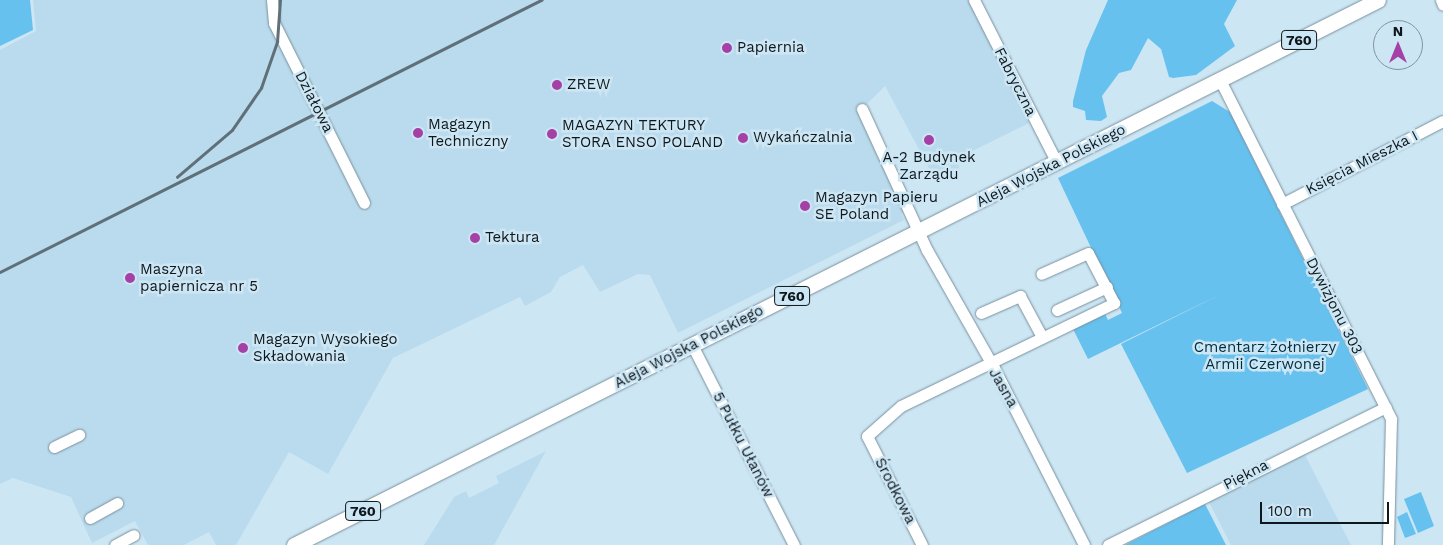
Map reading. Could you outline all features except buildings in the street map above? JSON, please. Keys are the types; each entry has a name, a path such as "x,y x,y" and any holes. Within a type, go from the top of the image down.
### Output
{"main road":[{"name":"Aleja Wojska Polskiego","path":"294,545 920,233 1378,0"}],"street":[{"name":"Działowa","path":"272,0 274,23 364,203"},
{"name":"Fabryczna","path":"974,0 1057,163"},
{"path":"1440,0 1443,5"},
{"name":"Dywizjonu 303","path":"1220,80 1386,407 1393,425 1388,545"},
{"name":"Jasna","path":"862,109 920,233 1084,545"},
{"name":"Księcia Mieszka I","path":"1282,204 1443,122"},
{"path":"987,362 1114,304 1107,287 1087,252 1041,274"},
{"path":"1056,310 1107,287"},
{"path":"981,313 1020,296 1042,336"},
{"name":"5 Pułku Ułanów","path":"692,345 794,545"},
{"name":"Środkowa","path":"922,545 867,436 902,406 987,362"},
{"name":"Piękna","path":"1108,545 1386,407"},
{"path":"54,447 79,435"},
{"path":"90,518 117,503"},
{"path":"116,545 134,535"}],"shaded area":[{"path":"33,0 970,0 1029,123 956,159 960,169 936,181 885,86 860,111 907,210 901,214 904,220 678,333 650,275 638,274 600,292 583,265 560,277 551,292 525,306 520,297 393,358 328,474 289,452 236,545 216,545 209,532 184,545 148,545 135,521 92,543 71,497 13,478 0,484 0,50 36,31"},
{"path":"546,451 494,545 424,545 454,497 466,491 469,498 499,483 496,476"},
{"path":"1304,453 1351,545 1231,545 1209,502"}],"green space":[{"path":"0,0 30,0 33,30 0,46"},
{"path":"1108,0 1237,0 1224,24 1235,46 1196,75 1173,78 1169,77 1161,49 1148,38 1131,70 1119,73 1102,96 1107,117 1101,121 1086,120 1085,111 1073,107 1073,101 1086,50"},
{"name":"Cmentarz żołnierzy Armii Czerwonej","path":"1212,101 1230,112 1368,389 1187,473 1121,344 1223,293 1088,359 1072,327 1104,312 1108,320 1122,313 1058,178"},
{"path":"1421,492 1434,526 1418,533 1404,499"},
{"path":"1205,504 1226,545 1125,545"},
{"path":"1407,512 1416,534 1405,538 1397,517"}],"railway":[{"path":"177,177 232,130 261,88 277,42 280,0"},
{"path":"0,272 541,0"}],"place":[{"name":"Papiernia","path":"727,48"},
{"name":"ZREW","path":"557,85"},
{"name":"Magazyn Techniczny","path":"418,133"},
{"name":"MAGAZYN TEKTURY STORA ENSO POLAND","path":"552,134"},
{"name":"Wykańczalnia","path":"743,138"},
{"name":"A-2 Budynek Zarządu","path":"929,140"},
{"name":"Magazyn Papieru SE Poland","path":"805,206"},
{"name":"Tektura","path":"475,238"},
{"name":"Maszyna papiernicza nr 5","path":"130,278"},
{"name":"Magazyn Wysokiego Składowania","path":"243,348"}]}
